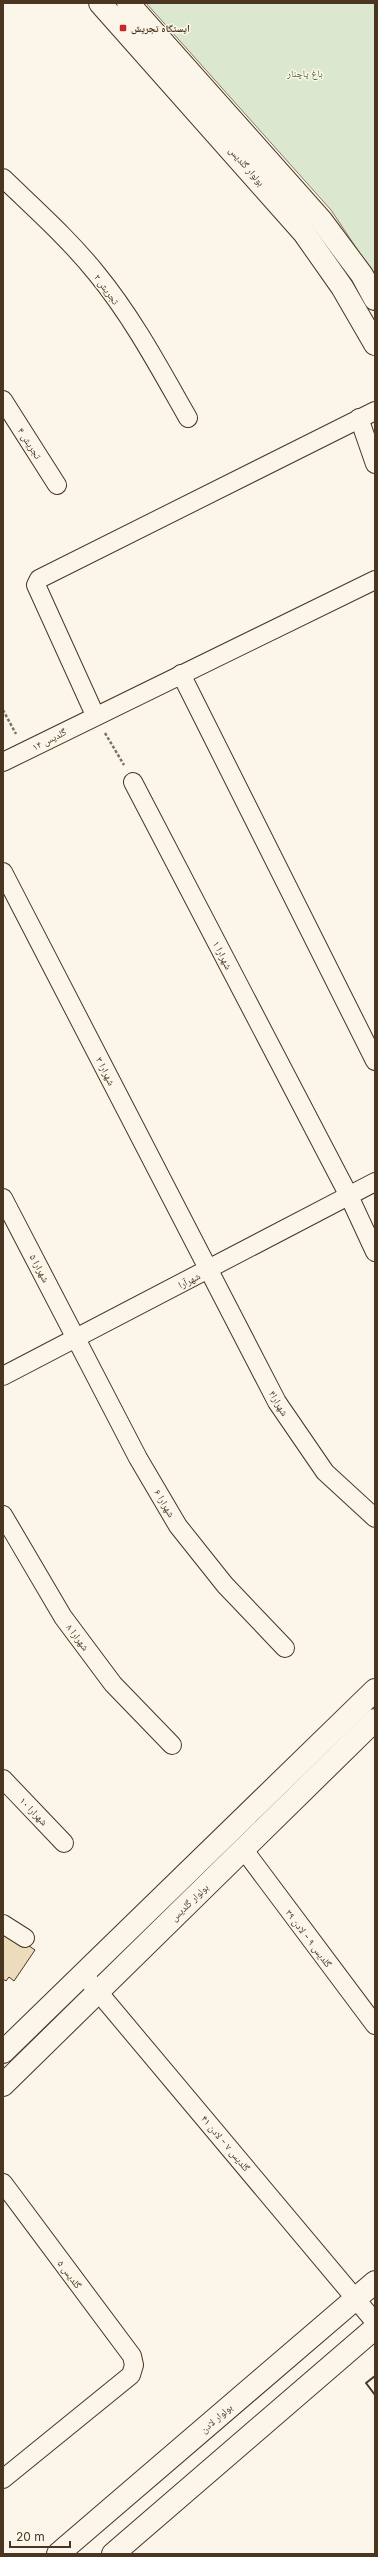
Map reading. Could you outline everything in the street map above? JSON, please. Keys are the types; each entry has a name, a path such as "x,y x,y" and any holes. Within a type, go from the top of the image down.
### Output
{"street":[{"name":"بولوار گلدیس","path":"100,3 304,233 342,287 375,344"},
{"name":"بولوار گلدیس","path":"128,3 321,220 362,275 375,299"},
{"name":"تجریش ۲","path":"3,178 50,223 97,274 141,336 188,418"},
{"name":"تجریش ۴","path":"3,400 57,485"},
{"path":"95,715 36,585 39,579 367,414 375,464"},
{"name":"گلدیس ۱۴","path":"3,762 95,715 375,580"},
{"path":"180,674 375,1060"},
{"name":"شهرارا ۱","path":"133,782 349,1196 375,1252"},
{"name":"شهرارا ۳","path":"3,872 209,1270"},
{"name":"شهرآرا","path":"3,1376 209,1270 375,1182"},
{"name":"شهرارا ۵","path":"3,1198 77,1337"},
{"name":"شهرارا۴","path":"209,1270 277,1402 324,1472 375,1518"},
{"name":"شهرارا ۶","path":"77,1337 138,1458 178,1526 225,1585 285,1648"},
{"name":"شهرارا ۸","path":"3,1515 63,1617 113,1684 172,1745"},
{"name":"بولوار گلدیس","path":"3,2084 91,1982 375,1690"},
{"name":"بولوار گلدیس","path":"3,2052 91,1982 244,1850 375,1720"},
{"name":"شهرارا ۱۰","path":"3,1779 64,1843"},
{"name":"گلدیس ۹ - لادن ۳۹","path":"244,1850 375,2025"},
{"path":"3,1924 25,1938"},
{"name":"گلدیس ۷ - لادن ۴۱","path":"91,1982 375,2322"},
{"name":"گلدیس ۵","path":"3,2184 132,2356 134,2365 131,2375 3,2479"},
{"name":"بولوار لادن","path":"58,2554 375,2282"},
{"path":"113,2554 375,2328"}],"path":[{"path":"3,710 25,751"},
{"path":"95,715 133,782"}],"green space":[{"name":"باغ پاچنار","path":"146,3 375,3 375,276 331,210"}],"building":[{"path":"3,1928 35,1950 14,1981 9,1977 6,1981 3,1979"}],"wall":[{"path":"375,2376 366,2383 375,2395"}],"place":[{"name":"ایستگاه تجریش","path":"123,28"}]}
